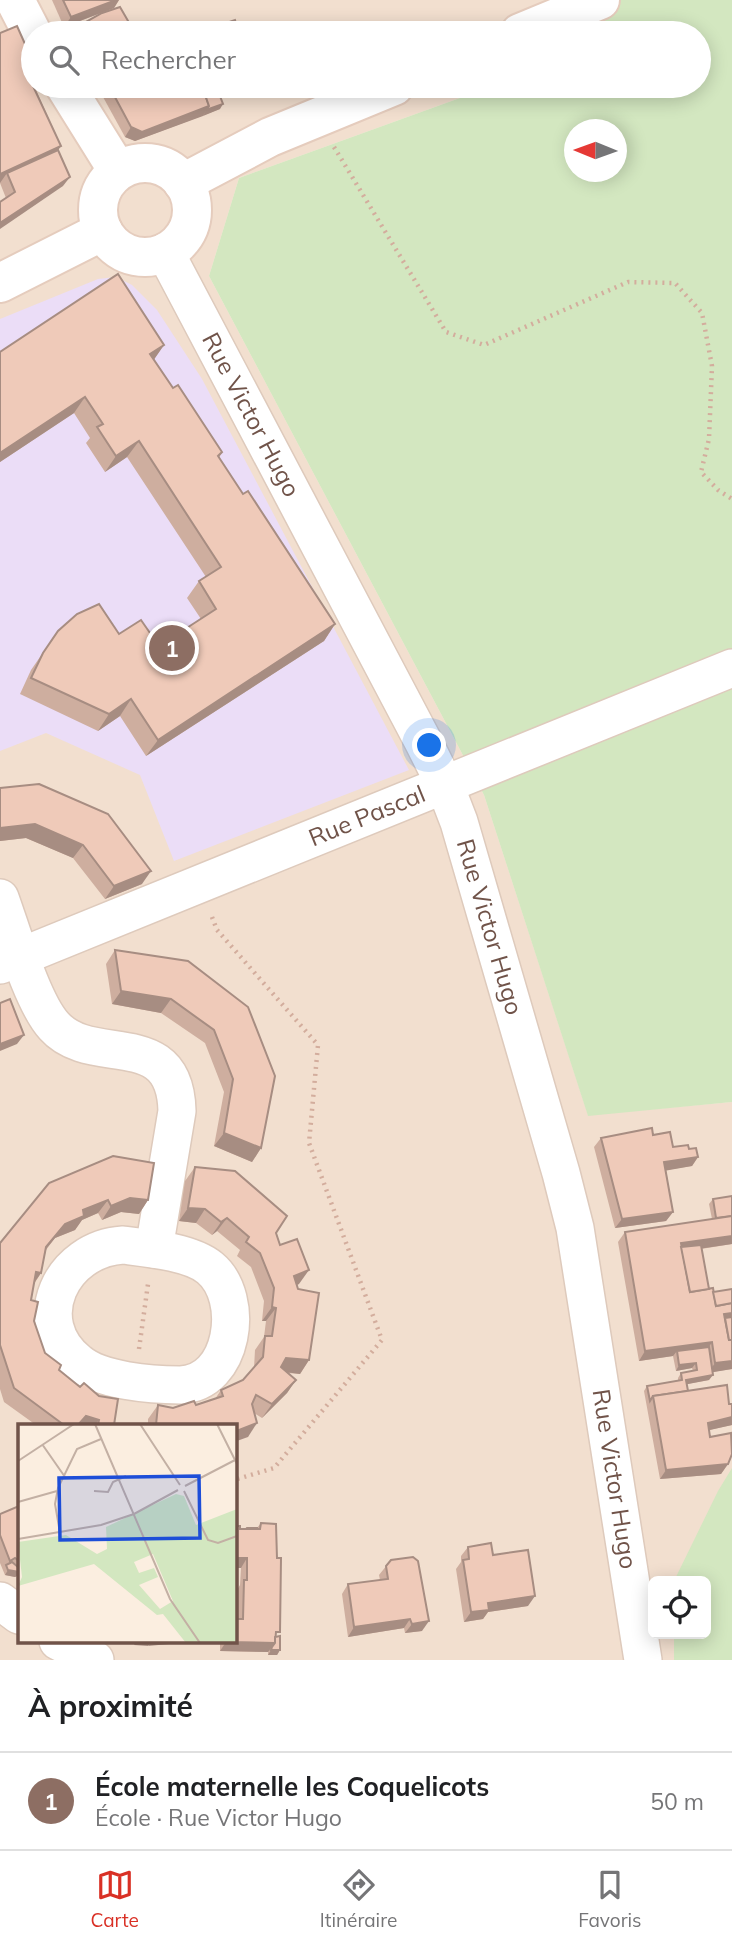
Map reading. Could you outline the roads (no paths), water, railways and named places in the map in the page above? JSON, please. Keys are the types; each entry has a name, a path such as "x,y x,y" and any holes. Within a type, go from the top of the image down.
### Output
{"street":[{"path":"15,0 26,21"},
{"path":"549,21 600,0"},
{"path":"72,98 118,171"},
{"path":"183,183 270,137 365,98"},
{"path":"149,163 172,172 183,183 190,198 190,222 178,243 165,252 144,257 130,254 117,247 103,231 99,202 108,181 118,171 133,164 149,163"},
{"path":"0,283 103,231"},
{"name":"Rue Victor Hugo","path":"165,252 444,783 474,873 572,1215 581,1256 640,1660"},
{"name":"Rue Pascal","path":"11,961 732,668"},
{"path":"0,898 11,961 53,1025 75,1042 139,1054 166,1070 172,1081 177,1111 153,1249"},
{"path":"109,1246 153,1249 198,1261 210,1267 219,1277 231,1306 229,1342 215,1367 194,1382 172,1385 106,1376 78,1363 59,1340 55,1326 56,1296 62,1279 71,1267 94,1251 109,1246"},
{"path":"0,1601 18,1614"},
{"path":"62,1643 94,1660"}],"place":[{"name":"École maternelle les Coquelicots","path":"172,648"}]}
